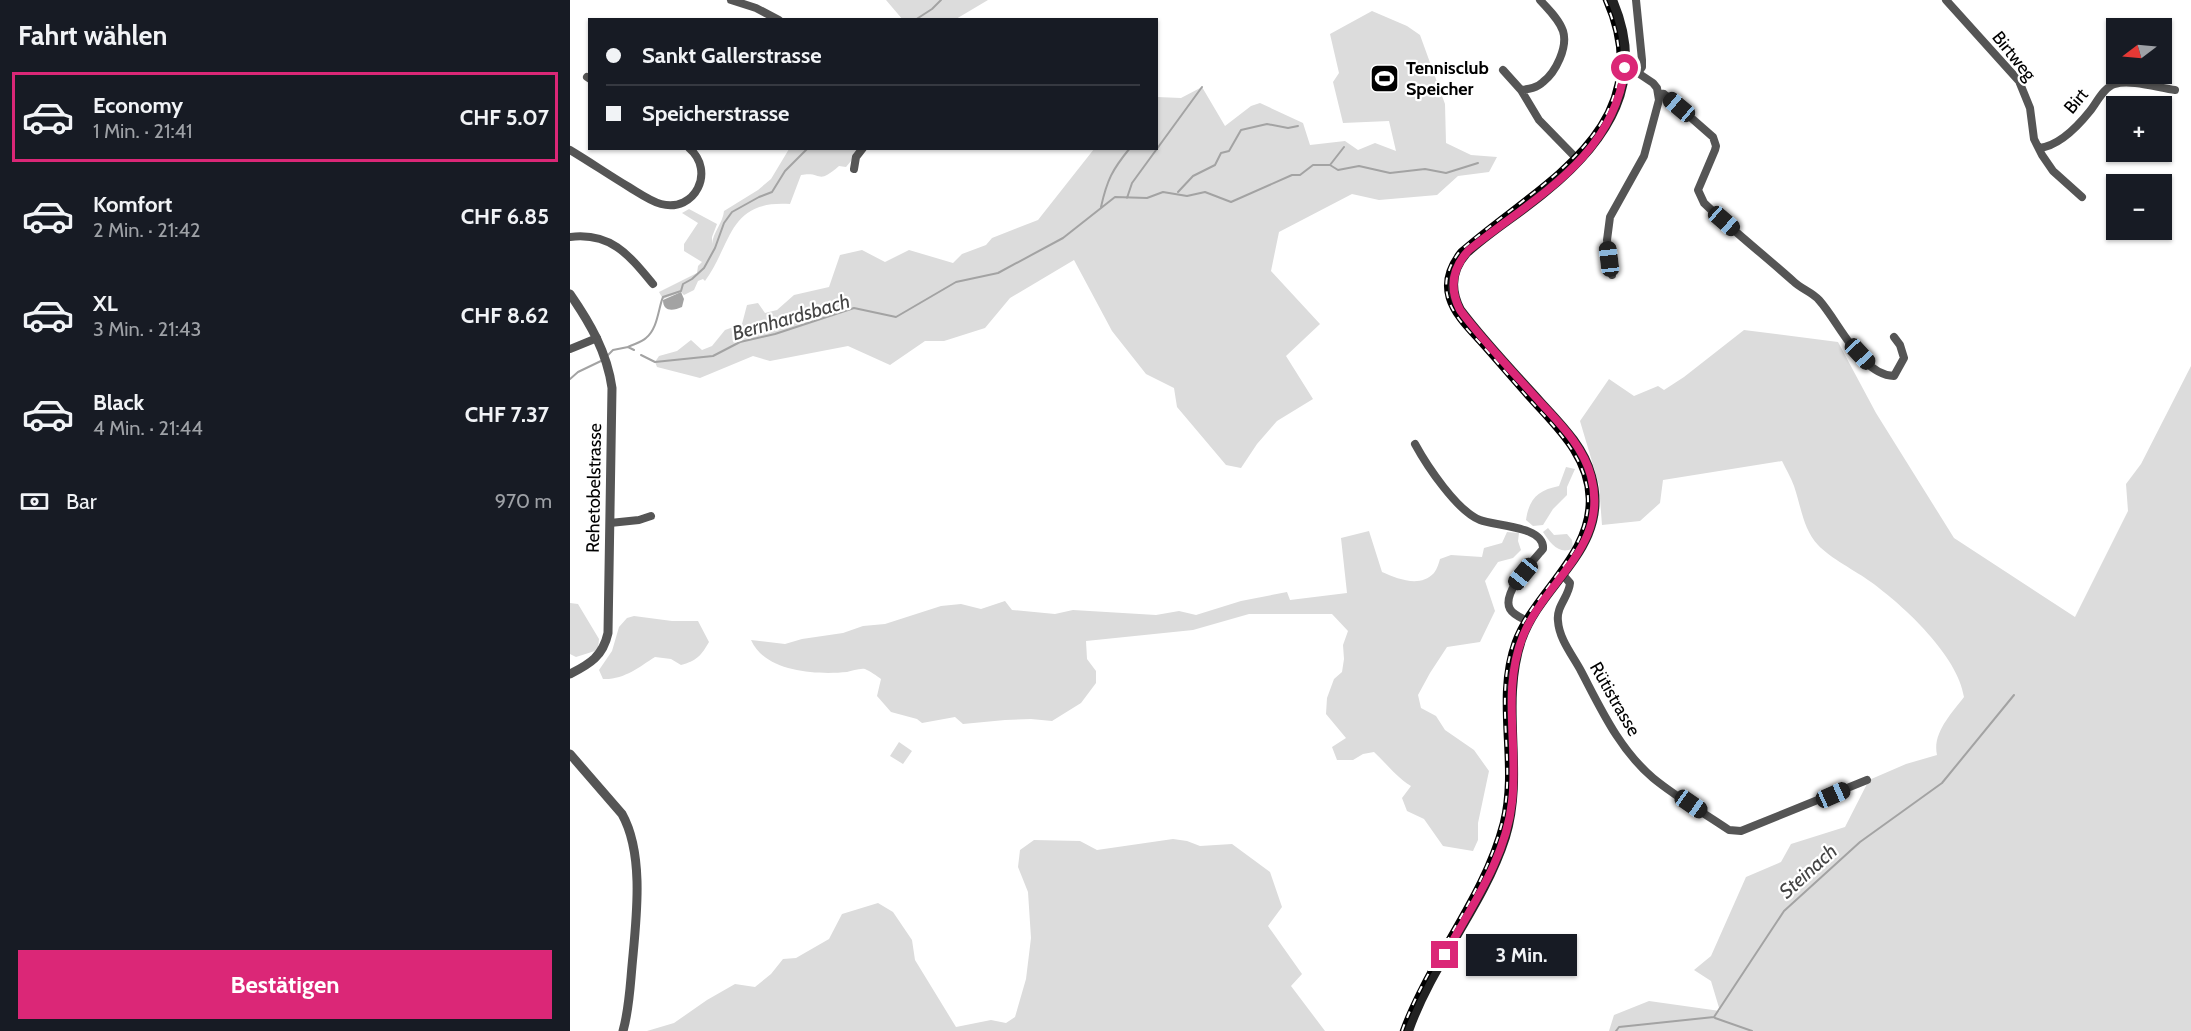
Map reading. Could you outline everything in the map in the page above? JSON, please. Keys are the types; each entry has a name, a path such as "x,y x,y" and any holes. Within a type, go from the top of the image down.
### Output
{"main road":[{"path":"1408,1031 1420,1001 1491,870 1505,837 1513,788 1510,705 1512,678 1518,651 1529,622 1586,541 1595,499 1591,474 1576,443 1460,310 1453,292 1456,267 1466,253 1546,192 1599,139 1619,96 1625,68 1622,33 1611,0"}],"street":[{"path":"731,0 756,8 775,18"},
{"path":"1521,90 1544,82 1557,65 1564,44 1563,30 1540,0"},
{"path":"1636,0 1642,60 1638,73"},
{"name":"Birtweg","path":"1946,0 2019,81 2027,97 2034,139 2053,171 2082,197"},
{"path":"1612,275 1607,240 1610,217 1644,156 1659,106 1659,93 1653,83 1625,68"},
{"path":"1503,70 1521,90 1539,120 1579,161"},
{"name":"Birt","path":"2039,148 2054,144 2071,130 2088,114 2106,89 2115,84 2175,90"},
{"path":"1659,93 1664,94 1713,137 1716,146 1698,190 1704,203 1820,302 1850,344 1870,365 1887,376 1894,376 1904,358 1900,345 1894,337"},
{"path":"570,150 652,201 668,205 680,204 699,187 702,179 699,160 691,150"},
{"path":"854,169 856,157 861,150"},
{"path":"570,237 590,236 605,240 636,263 653,284"},
{"name":"Rehetobelstrasse","path":"570,294 597,339 605,358 612,387 609,619 606,644 595,660 570,674"},
{"path":"570,350 597,339"},
{"path":"1415,444 1430,471 1473,517 1485,522 1519,529 1538,537 1542,542 1543,549 1515,584 1509,597 1508,604 1512,612 1529,622"},
{"path":"610,523 639,520 651,516"},
{"name":"Rütistrasse","path":"1563,575 1570,583 1558,613 1560,633 1613,732 1653,778 1729,830 1741,831 1867,780"},
{"path":"570,754 622,814 629,829 634,851 635,938 629,1005 623,1031"}],"shaded area":[{"path":"886,0 988,0 958,18 901,18"},
{"path":"1372,11 1407,26 1420,35 1445,104 1446,143 1471,155 1497,157 1489,172 1458,176 1437,195 1379,200 1352,194 1279,232 1271,271 1320,324 1286,356 1313,399 1277,421 1257,444 1241,468 1226,465 1177,407 1174,388 1146,374 1112,331 1074,260 1010,298 985,328 944,341 925,341 890,365 848,346 770,361 753,356 700,378 657,367 655,362 659,356 677,351 691,340 702,350 712,346 725,330 742,324 747,305 758,303 765,313 777,310 794,295 829,287 840,255 862,250 885,262 909,250 953,263 962,254 986,245 992,238 1038,220 1093,150 1158,150 1158,97 1181,98 1202,87 1225,126 1251,106 1260,103 1303,123 1310,145 1345,141 1358,150 1375,143 1396,151 1389,121 1343,123 1333,82 1339,73 1330,34"},
{"path":"788,150 860,150 846,167 839,166 823,177 801,175 790,204 754,209 743,216 735,226 705,281 703,279 698,281 694,290 684,295 681,292 663,299 659,292 697,273 698,266 702,262 684,251 684,244 698,223 682,213 689,209 717,224 712,244 724,211 771,179"},
{"path":"681,292 684,299 682,307 667,309 663,300"},
{"path":"1744,330 1838,342 1876,413 1954,538 2075,617 2128,511 2126,484 2141,464 2191,366 2191,1031 1609,1031 1614,1015 1649,1001 1720,1011 1711,981 1694,970 1711,956 1746,877 1781,862 1791,844 1845,827 1869,780 1906,764 1937,755 1937,739 1940,731 1964,697 1960,681 1952,665 1928,633 1899,604 1871,582 1829,555 1813,539 1806,525 1794,486 1782,461 1663,480 1660,503 1640,521 1602,525 1599,485 1580,421 1609,379 1634,396 1658,386 1664,390"},
{"path":"1566,467 1575,469 1567,487 1567,495 1553,509 1543,525 1533,526 1526,520 1532,501 1546,490 1559,486"},
{"path":"1548,528 1554,535 1567,534 1572,540 1573,548 1564,550 1556,547 1543,532"},
{"path":"1369,531 1382,572 1409,581 1428,578 1434,573 1440,559 1451,555 1482,557 1484,548 1502,543 1507,532 1519,533 1518,541 1521,550 1513,558 1498,562 1485,581 1495,611 1480,642 1447,647 1418,695 1421,708 1436,716 1445,730 1474,750 1489,771 1478,823 1478,840 1473,851 1443,846 1424,819 1407,811 1402,798 1411,786 1374,752 1363,754 1353,760 1337,760 1332,747 1346,738 1326,714 1327,698 1334,679 1342,672 1343,645 1348,631 1332,614 1249,614 1193,630 1086,641 1087,659 1096,671 1096,683 1081,703 1052,721 1031,719 963,724 955,717 922,723 917,719 891,712 877,696 881,679 865,669 821,673 793,669 768,659 758,651 751,640 785,644 843,633 863,626 885,624 941,606 961,604 981,609 1005,601 1012,610 1055,614 1073,610 1156,615 1179,611 1196,615 1241,601 1287,592 1290,600 1347,593 1341,538"},
{"path":"570,603 578,604 599,639 598,650 576,657 570,654"},
{"path":"634,616 672,621 698,621 709,642 698,657 681,665 671,659 655,657 624,675 603,679 599,670 612,651 619,627 627,618"},
{"path":"899,742 912,751 903,764 890,756"},
{"path":"1173,839 1200,846 1232,844 1270,872 1282,907 1268,926 1302,974 1291,986 1325,1031 647,1031 674,1023 735,984 755,987 771,974 783,959 796,958 829,939 842,914 878,903 893,912 912,940 915,960 956,1027 991,1020 1006,1023 1015,1017 1026,979 1031,938 1028,892 1018,867 1020,850 1034,840 1080,841 1097,850"}],"waterway":[{"path":"918,18 941,0"},
{"path":"1158,147 1202,87"},
{"path":"1178,192 1193,176 1215,165 1221,153 1229,151 1241,130 1267,124 1288,128 1298,126"},
{"path":"1330,165 1344,147"},
{"path":"628,347 642,341 650,334 663,297 681,291 683,284 704,268 715,248 724,223 732,212 772,192 785,171 806,150"},
{"path":"1101,207 1111,176 1129,150"},
{"path":"1127,198 1132,183 1156,150"},
{"name":"Bernhardsbach","path":"641,355 655,362 713,356 740,342 775,334 854,308 896,317 956,282 998,273 1063,238 1115,197 1147,198 1163,192 1187,196 1205,192 1231,202 1292,175 1300,175 1313,165 1330,165 1338,170 1359,166 1390,173 1425,169 1446,173 1478,163"},
{"name":"Bernhardsbach","path":"607,356 613,350 628,347 634,350"},
{"name":"Bernhardsbach","path":"570,379 578,372 603,360"},
{"name":"Steinach","path":"1616,1031 1619,1027 1714,1017 1784,911 1860,842 1942,783 2014,695"},
{"path":"1715,1018 1752,1031"}],"railway":[{"path":"1402,1031 1413,1004 1482,877 1493,850 1502,823 1506,800 1505,687 1508,664 1522,624 1570,556 1579,538 1586,519 1588,499 1586,484 1576,457 1550,422 1461,322 1448,298 1447,279 1450,268 1460,251 1555,175 1583,148 1604,117 1617,84 1618,45 1605,0"}],"place":[{"name":"Tennisclub Speicher","path":"1385,78"}],"route":[{"path":"1445,955 1491,870 1505,837 1512,802 1514,774 1511,692 1518,651 1529,622 1537,609 1586,541 1595,499 1591,474 1576,443 1460,310 1453,292 1454,276 1456,267 1469,250 1546,192 1599,139 1614,111 1623,84 1625,68"}]}
